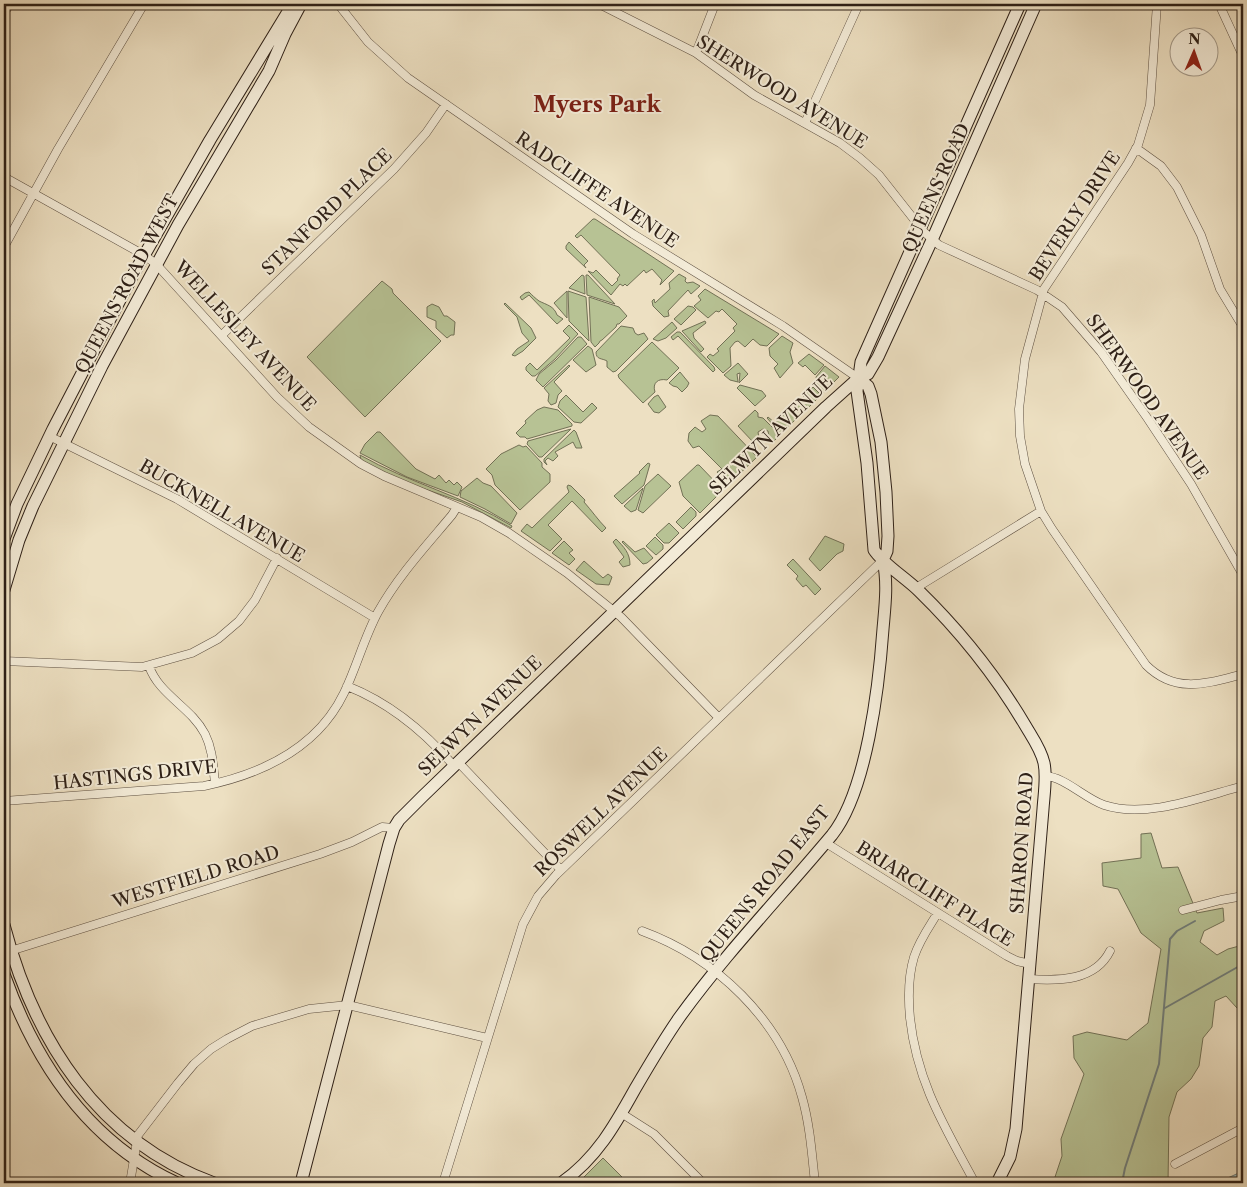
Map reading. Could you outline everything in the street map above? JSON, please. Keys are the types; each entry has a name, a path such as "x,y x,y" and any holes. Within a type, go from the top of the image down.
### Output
{"street":[{"path":"4,13 10,4"},
{"path":"4,247 33,193 144,4"},
{"name":"QUEENS ROAD WEST","path":"4,539 17,504 49,436 144,255 215,132 293,4"},
{"name":"QUEENS ROAD WEST","path":"4,590 23,530 63,443 108,354 208,172 269,72 285,34 301,4"},
{"name":"RADCLIFFE AVENUE","path":"338,4 362,36 402,73 639,238 783,326 858,378"},
{"name":"SHERWOOD AVENUE","path":"600,4 696,53 754,95 840,143 866,163 889,186 932,240 948,250 1043,293 1062,307 1073,318 1120,378 1185,474 1243,576"},
{"path":"696,53 715,4"},
{"path":"805,123 859,4"},
{"name":"QUEENS ROAD","path":"883,560 875,552 872,544 869,479 856,391 861,362 1020,4"},
{"name":"QUEENS ROAD","path":"858,378 869,373 878,357 1036,4"},
{"name":"BEVERLY DRIVE","path":"1157,4 1150,105 1136,148 1128,163 1048,281 1043,293 1023,369 1019,414 1021,444 1025,464 1041,511 1148,667 1170,680 1190,684 1206,684 1243,674"},
{"path":"1219,4 1243,56"},
{"path":"980,94 994,100"},
{"name":"STANFORD PLACE","path":"222,335 394,169 426,133 446,104"},
{"path":"1136,148 1161,166 1176,187 1202,238 1220,289 1243,328"},
{"name":"WELLESLEY AVENUE","path":"4,177 144,255 156,264 289,410 333,446 378,473 481,517 509,533 568,573 614,611 719,718"},
{"path":"874,406 874,384 878,357"},
{"path":"858,378 868,386 881,442 887,520 887,549 883,560"},
{"name":"SELWYN AVENUE","path":"301,1183 394,828 404,815 456,764 818,414 858,378"},
{"name":"BUCKNELL AVENUE","path":"49,436 177,499 375,618"},
{"name":"HASTINGS DRIVE","path":"4,801 187,788 256,772 278,762 295,751 326,722 340,702 375,618 400,578 457,507"},
{"path":"916,588 1041,511"},
{"path":"4,661 132,667 149,666 194,652 226,633 243,616 253,603 276,558"},
{"name":"SHARON ROAD","path":"883,560 916,588 952,626 1001,688 1038,748 1044,763 1045,776 1016,1134 1009,1162 997,1183"},
{"name":"ROSWELL AVENUE","path":"442,1183 526,919 542,890 883,560"},
{"name":"QUEENS ROAD EAST","path":"561,1183 596,1152 686,1009 839,826 858,779 871,724 884,614 886,580 883,560"},
{"path":"149,666 158,683 204,732 211,753 215,783"},
{"path":"347,686 409,720 456,764 561,870"},
{"path":"1045,776 1058,778 1083,795 1103,804 1130,810 1161,807 1243,786"},
{"name":"WESTFIELD ROAD","path":"8,952 323,853 352,842 382,827 394,828"},
{"name":"BRIARCLIFF PLACE","path":"826,843 1012,959 1030,964"},
{"path":"1184,910 1243,896"},
{"path":"938,914 919,944 911,968 908,995 912,1032 918,1064 934,1108 975,1183"},
{"path":"4,924 8,952 58,1056 72,1077 101,1110 136,1141 176,1167 214,1183"},
{"path":"642,931 684,950 715,973 736,990 770,1028 788,1060 800,1091 806,1112 815,1183"},
{"path":"1029,979 1060,980 1079,976 1100,966 1110,951"},
{"path":"4,974 25,1026 56,1081 91,1122 134,1158 177,1183"},
{"path":"130,1183 136,1141 140,1132 189,1069 219,1043 244,1029 310,1009 348,1004 487,1038"},
{"path":"621,1113 654,1134 703,1183"},
{"path":"1175,1164 1243,1128"}],"green space":[{"path":"593,219 674,271 660,285 662,280 652,269 646,273 644,270 627,286 620,284 611,295 588,271 593,273 596,270 612,286 620,275 581,235 577,238 575,236"},
{"path":"569,242 588,261 584,265 586,268 566,249"},
{"path":"679,274 686,278 685,281 687,283 693,282 700,286 691,294 688,290 668,311 669,316 664,317 653,306 652,301 654,299 655,303 670,289 669,283"},
{"path":"582,275 584,276 585,294 569,288"},
{"path":"586,275 588,275 615,304 587,295"},
{"path":"382,281 392,289 393,293 441,341 365,417 307,357"},
{"path":"705,289 779,334 767,346 760,345 753,339 745,347 738,341 735,342 730,348 731,366 723,373 707,357 710,354 713,356 719,351 717,349 735,331 733,328 737,324 722,309 719,312 716,311 708,318 694,306 701,300 698,296"},
{"path":"567,291 567,318 554,303"},
{"path":"568,291 586,297 589,341 569,321"},
{"path":"529,292 539,301 552,308 563,319 557,324 529,295 522,300 520,297"},
{"path":"589,297 619,307 627,316 595,347 591,342"},
{"path":"505,303 531,328 536,338 515,356 512,355 517,349 529,341 522,333 517,317"},
{"path":"432,304 439,307 444,316 455,322 454,335 447,338 436,328 436,321 427,317 427,307"},
{"path":"688,306 696,310 681,325 674,319"},
{"path":"705,321 706,323 693,333 694,338 704,349 701,352 682,331"},
{"path":"672,322 677,328 666,338 658,341 653,339"},
{"path":"569,325 578,334 555,359 535,376 532,376 526,370 526,367 530,363 537,370 570,338 563,331"},
{"path":"621,326 633,328 638,335 644,333 648,339 613,372 607,367 607,361 598,358 596,352"},
{"path":"680,332 714,367 715,370 713,372 678,336 673,340 671,337"},
{"path":"782,336 793,343 790,352 793,363 780,378 774,368 778,364 770,356 769,348"},
{"path":"578,337 581,337 587,344 543,387 536,380 539,374 556,360"},
{"path":"652,342 679,368 667,380 656,382 654,386 655,392 643,403 618,375"},
{"path":"588,346 592,349 596,365 586,372 573,360"},
{"path":"809,354 824,365 815,375 805,365 803,367 798,363"},
{"path":"738,363 748,374 739,383 740,373 737,374 738,382 730,380 724,375"},
{"path":"569,365 554,382 562,391 558,395 556,403 551,405 548,401 549,394 544,388"},
{"path":"825,366 839,377 823,393 815,385 816,377"},
{"path":"680,372 689,383 682,392 669,383"},
{"path":"740,385 762,391 766,396 755,406 737,388"},
{"path":"813,387 821,395 801,415 793,407"},
{"path":"566,395 583,412 592,403 597,408 581,423 574,422 558,407 560,401"},
{"path":"658,395 666,407 659,413 654,412 648,404"},
{"path":"544,407 558,410 572,426 527,439 520,437 516,433 526,423 525,421 537,410"},
{"path":"791,408 799,416 781,434 767,418 775,423"},
{"path":"755,410 758,413 758,417 763,418 780,435 773,442 769,437 768,431 763,429 758,432 759,438 754,443 738,426"},
{"path":"710,415 718,416 757,457 732,481 729,478 725,481 717,472 722,469 699,446 693,448 688,441 689,433 695,427 702,432 706,429 701,421"},
{"path":"571,429 542,457 539,457 527,444 528,441"},
{"path":"574,430 582,448 576,448 573,442 555,452 558,456 553,461 548,458 545,461 547,465 544,462 544,459"},
{"path":"377,432 380,432 416,469 435,479 439,475 446,483 449,480 454,485 457,482 462,487 458,496 407,477 360,453 365,444"},
{"path":"519,445 526,446 542,463 542,467 550,474 550,482 520,510 495,485 492,475 486,469 501,454"},
{"path":"360,455 398,474 475,506 512,526 511,528 462,502 399,480 361,460"},
{"path":"648,463 650,464 644,485 622,504 614,496 640,473"},
{"path":"697,465 723,490 700,513 683,496 679,482"},
{"path":"658,474 671,486 643,513 638,510 645,486"},
{"path":"477,478 491,486 517,513 511,524 460,497 461,491"},
{"path":"568,485 585,500 584,502 606,528 602,532 572,501 548,525 562,539 550,551 521,531 527,524 532,528 569,492"},
{"path":"643,488 636,510 631,512 624,506"},
{"path":"691,507 696,512 696,516 683,529 676,522"},
{"path":"669,523 679,533 669,543 664,543 656,535"},
{"path":"825,536 844,544 843,551 837,554 820,571 809,559"},
{"path":"655,537 663,545 663,549 656,555 646,546"},
{"path":"616,539 628,554 630,565 623,567 619,562 624,557 613,542"},
{"path":"564,541 573,550 569,553 575,559 569,565 552,553"},
{"path":"623,541 635,552 644,548 653,558 643,564"},
{"path":"793,559 821,589 815,595 806,585 803,587 796,579 798,576 787,565"},
{"path":"584,561 603,578 608,574 612,577 609,585 596,584 576,570"},
{"path":"1151,833 1162,868 1178,867 1197,913 1223,908 1224,921 1204,931 1200,942 1217,955 1228,949 1243,945 1243,1006 1237,1008 1226,996 1215,1001 1212,1027 1203,1038 1199,1066 1191,1079 1177,1092 1169,1117 1168,1183 1053,1183 1062,1156 1061,1139 1084,1074 1074,1058 1073,1036 1087,1032 1127,1040 1148,1023 1161,949 1141,933 1118,889 1103,886 1102,863 1141,858 1141,834"},
{"path":"603,1158 628,1183 578,1183"}],"water":[{"path":"1243,1171 1243,1183 1216,1183 1219,1182"}],"waterway":[{"path":"1122,1183 1125,1168 1159,1064 1170,939 1177,931 1195,921"},
{"path":"1165,1008 1243,964"}],"district":[{"name":"Myers Park","path":"597,104"}]}
